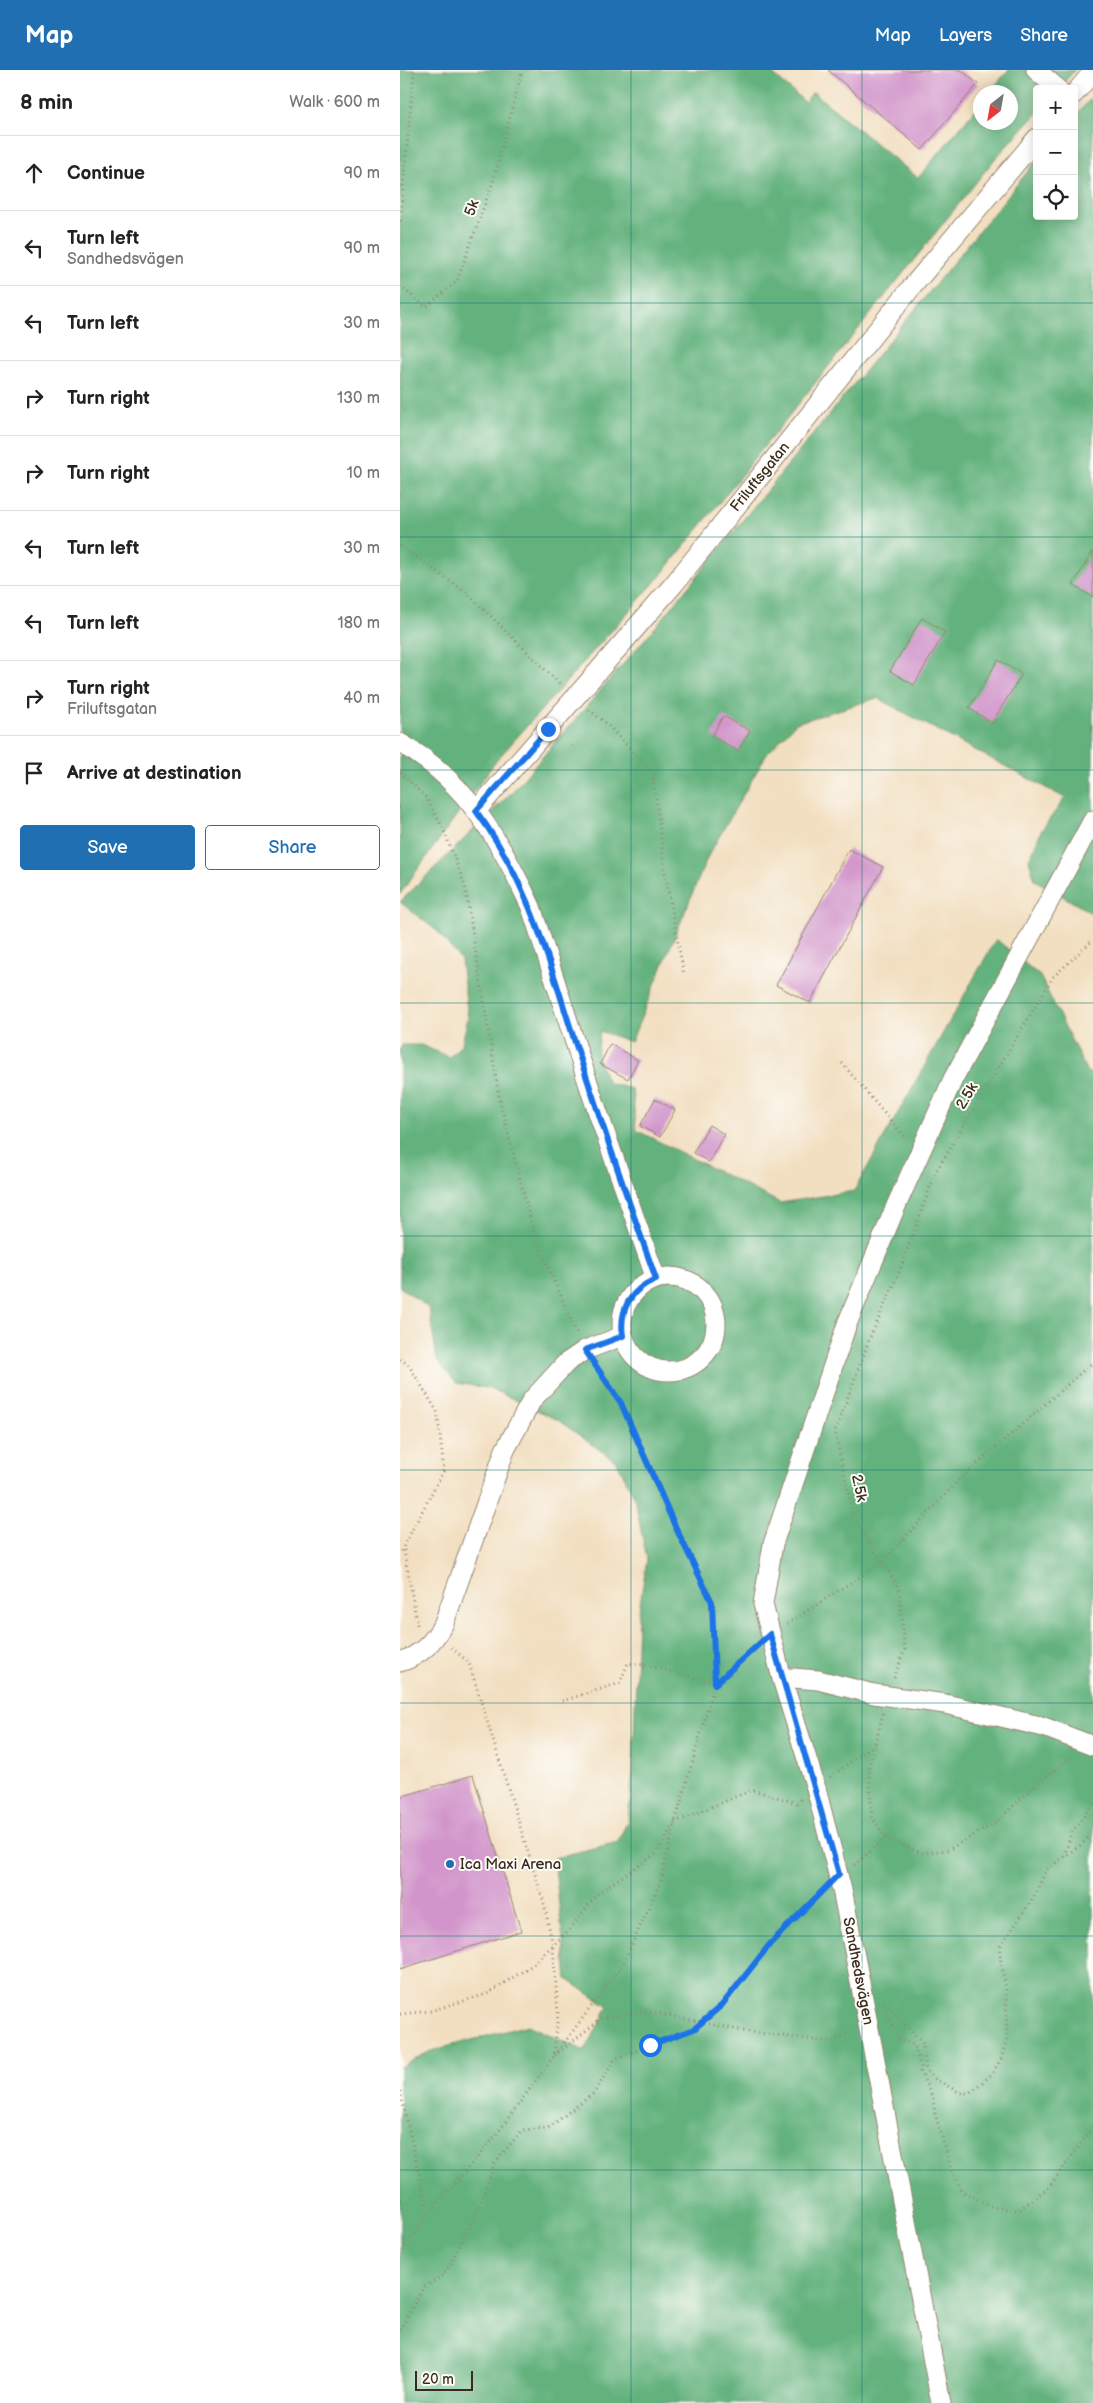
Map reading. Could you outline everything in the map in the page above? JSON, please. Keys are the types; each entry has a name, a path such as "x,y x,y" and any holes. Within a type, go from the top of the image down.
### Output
{"street":[{"path":"1036,70 1053,85"},
{"path":"1078,89 1093,72"},
{"name":"Friluftsgatan","path":"476,811 674,584 911,288 1033,143"},
{"path":"400,743 441,772 463,793 494,835 531,907 594,1101 656,1279"},
{"name":"Sandhedsvägen","path":"941,2403 839,1874 816,1788 782,1679 763,1604 773,1544 847,1324 953,1079 1093,820"},
{"path":"671,1278 686,1281 699,1289 709,1300 715,1315 716,1330 707,1352 697,1362 683,1369 660,1370 646,1365 634,1356 623,1336 622,1321 628,1301 643,1285 656,1279 671,1278"},
{"path":"400,1662 422,1652 435,1638 444,1623 502,1458 516,1427 542,1387 566,1363 585,1350 623,1336"},
{"path":"782,1679 818,1680 874,1694 945,1704 1044,1727 1090,1745"}],"path":[{"path":"400,221 414,70"},
{"name":"5k","path":"400,286 426,306 457,282 494,179 522,70"},
{"path":"400,546 466,593 575,699 606,723 653,774 665,873 684,975"},
{"path":"400,772 426,798 442,828 465,886 500,1102 534,1234 585,1350 621,1403 675,1526 712,1602 715,1684 675,1822 661,1880 623,1964 492,2139 428,2214 400,2255"},
{"name":"2.5k","path":"886,1838 872,1817 868,1768 887,1695 905,1649 899,1589 854,1518 835,1432 869,1340 900,1270 935,1172 1053,977 1093,940"},
{"path":"842,1063 919,1154"},
{"path":"400,1359 408,1364 437,1411 444,1470 404,1550 400,1553"},
{"path":"715,1684 770,1634 882,1562 958,1481 1093,1362"},
{"path":"404,1550 422,1652"},
{"path":"435,1638 456,1650 469,1663 544,1904 553,1946 558,2013 554,2056"},
{"path":"562,1701 620,1683 628,1663 647,1665 715,1684"},
{"path":"400,2014 430,2011 487,1994 531,1966 570,1928 598,1893 656,1854 675,1822 752,1790 796,1803 875,1744"},
{"path":"400,2330 423,2288 445,2274 478,2210 496,2163 522,2130 548,2128 594,2093 615,2059 694,2029 722,2005 770,1944 839,1874 855,1864 886,1838 921,1853 948,1850 995,1823 1036,1785 1090,1745"},
{"path":"1064,1856 1072,1832 1093,1803"},
{"path":"1093,1833 1082,1844 1047,1869 1033,1898 1001,1945 1000,1956 1006,1989 1007,2039 1001,2058 993,2072 977,2087 969,2093 960,2093 932,2077 926,2070 923,2044 882,2001 899,2040 914,2045 921,2067 920,2072 933,2098 934,2114 952,2171 963,2192 993,2207 1019,2210 1049,2187 1093,2126"},
{"path":"554,2056 602,2018 646,2011 744,2031 831,2042 868,2023"},
{"path":"400,2091 428,2214"}],"green space":[{"path":"400,70 768,70 805,102 813,92 918,178 973,111 973,130 1018,130 1018,85 996,85 1008,70 1075,70 1062,85 1033,85 1033,117 994,160 662,574 495,762 400,894"},
{"path":"1093,96 1093,914 1035,880 1029,860 1041,831 1065,798 877,698 796,723 766,755 708,856 631,1042 600,1031 597,1056 608,1083 632,1089 636,1130 780,1203 854,1191 996,939 1040,976 1087,1072 1093,1075 1093,2403 400,2403 400,2067 431,2051 528,2025 585,2051 608,2007 567,1979 554,1858 618,1842 628,1820 633,1771 638,1617 647,1559 634,1496 617,1462 558,1420 492,1389 456,1383 437,1360 429,1308 400,1287 400,1051 402,1045 421,1045 449,1057 462,1044 468,1017 461,960 437,931 400,902 512,792 658,624 1033,165 1033,220 1078,220 1078,113"}],"building":[{"path":"828,70 961,70 978,84 973,85 973,90 922,150"},
{"path":"1093,551 1093,597 1073,585"},
{"path":"922,618 945,632 914,685 890,671"},
{"path":"998,660 1022,674 992,723 969,708"},
{"path":"723,716 750,731 738,751 712,736"},
{"path":"849,849 883,867 810,1003 776,985"},
{"path":"610,1044 638,1060 628,1079 600,1064"},
{"path":"655,1099 675,1110 660,1137 640,1126"},
{"path":"709,1125 724,1134 709,1162 693,1153"},
{"name":"Ica Maxi Arena","path":"473,1775 521,1931 400,1969 400,1797"}],"place":[{"name":"Ica Maxi Arena","path":"450,1864"}],"route":[{"path":"548,729 476,811 494,835 518,878 531,907 594,1101 656,1279 643,1285 628,1301 622,1321 623,1336 585,1350 621,1403 675,1526 712,1602 715,1684 770,1634 816,1788 839,1874 770,1944 722,2005 694,2029 650,2045"}]}
